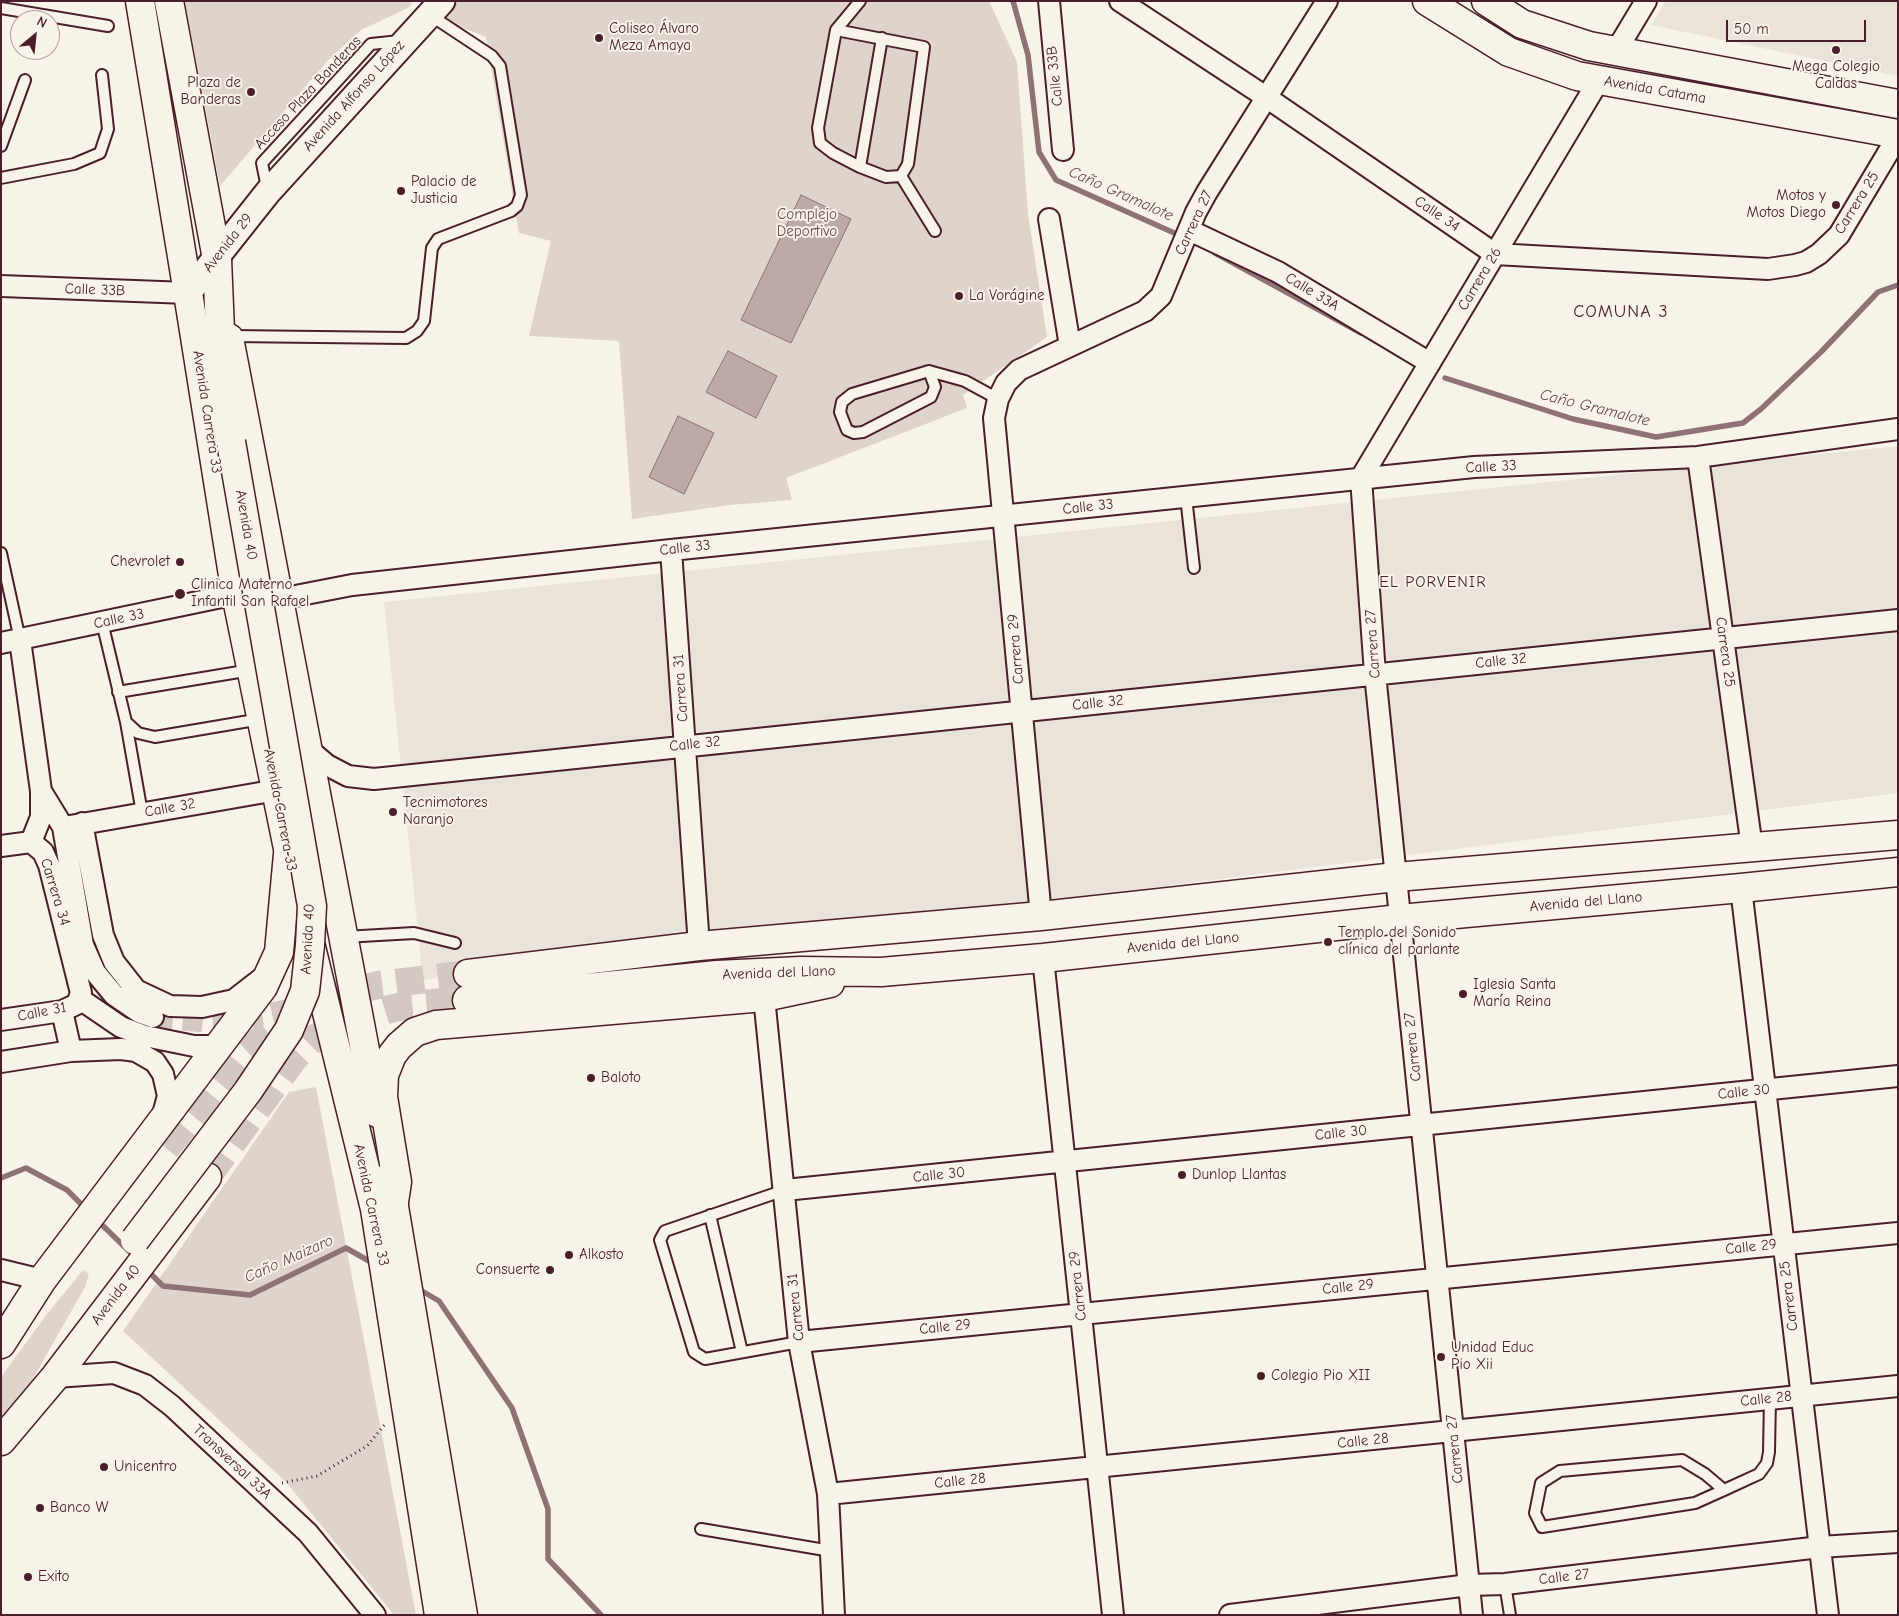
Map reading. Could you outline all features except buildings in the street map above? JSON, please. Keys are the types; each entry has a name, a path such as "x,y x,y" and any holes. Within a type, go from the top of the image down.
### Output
{"main road":[{"name":"Avenida Carrera 33","path":"140,1 236,594 277,790 288,854 374,1209 410,1296 463,1615"},
{"name":"Avenida Carrera 33","path":"169,1 229,336 394,1202 392,1255 386,1283 439,1615"},
{"name":"Avenida Catama","path":"1427,1 1509,52 1554,69 1599,80 1898,135"},
{"name":"Avenida Catama","path":"1486,1 1522,24 1541,32 1589,46 1898,104"},
{"name":"Avenida Carrera 33","path":"216,259 220,331 231,442"},
{"name":"Avenida 40","path":"1,1441 55,1377 135,1255 289,1030 305,991 312,906 231,442"},
{"name":"Avenida del Llano","path":"1898,835 1396,877 1041,916 699,946 468,987 800,971 881,972 1043,958 1400,919 1898,872"},
{"path":"1,1352 162,1137 219,1046 263,987 279,952 288,854"},
{"path":"394,1202 397,1182 383,1097 384,1076 398,1046 415,1032 436,1025 764,997 881,972"},
{"name":"Avenida 40","path":"24,1412 73,1329 135,1255 206,1177"},
{"path":"1,1344 42,1280 86,1236"}],"street":[{"name":"Calle 33B","path":"1048,1 1063,150"},
{"name":"Calle 34","path":"1120,1 1266,97 1495,254"},
{"name":"Carrera 27","path":"1002,391 1019,370 1145,311 1161,296 1207,192 1328,1"},
{"path":"1616,51 1646,1"},
{"name":"Avenida Alfonso López","path":"268,192 436,8"},
{"name":"Carrera 26","path":"1361,478 1599,80"},
{"name":"Carrera 25","path":"1495,254 1768,269 1806,262 1830,245 1838,235 1898,135"},
{"name":"Avenida 29","path":"188,293 268,192"},
{"path":"1049,219 1070,346"},
{"name":"Calle 33A","path":"1189,230 1278,272 1430,363"},
{"name":"Calle 33B","path":"1,286 188,293"},
{"name":"Carrera 29","path":"1002,391 994,418 1041,916"},
{"name":"Calle 33","path":"280,599 352,585 1003,515 1474,467 1698,456 1898,429"},
{"name":"Carrera 25","path":"1698,456 1752,848"},
{"name":"Carrera 27","path":"1361,478 1375,674 1472,1615"},
{"name":"Carrera 31","path":"671,550 699,946"},
{"name":"Calle 33","path":"11,641 236,594"},
{"name":"Calle 32","path":"307,748 327,765 348,776 365,779 1898,620"},
{"name":"Carrera 34","path":"11,641 41,791 41,818 31,842 43,852 49,865 81,986 80,999"},
{"name":"Calle 32","path":"73,825 277,790"},
{"name":"Carrera 34","path":"41,791 73,825"},
{"path":"73,825 103,935 114,962 136,990 170,1006 202,1007 234,1000 272,970"},
{"path":"73,825 83,945 88,959 94,972 114,995 139,1012 153,1016"},
{"path":"1,846 31,842"},
{"name":"Carrera 25","path":"1741,888 1828,1615"},
{"name":"Carrera 29","path":"1043,958 1113,1615"},
{"name":"Carrera 31","path":"764,997 799,1342 828,1494 834,1615"},
{"path":"80,999 121,1027 145,1036 194,1046 219,1046"},
{"name":"Calle 31","path":"1,1020 62,1011 76,1004 80,999"},
{"path":"62,1011 71,1051"},
{"path":"1,1062 71,1051 129,1049 143,1054 155,1062 163,1074 167,1089 162,1137"},
{"name":"Calle 30","path":"785,1190 1898,1076"},
{"name":"Calle 29","path":"799,1342 1898,1233"},
{"path":"1,1270 42,1280"},
{"name":"Transversal 33A","path":"55,1377 114,1373 145,1385 172,1406 308,1533 375,1615"},
{"name":"Calle 28","path":"828,1494 1898,1386"},
{"name":"Calle 27","path":"1230,1615 1469,1585 1505,1584 1820,1547 1898,1542"}],"lane":[{"path":"860,1 836,30 818,128 820,142 834,153 886,178 901,176"},
{"path":"1,8 108,26"},
{"path":"229,336 406,338 417,331 424,321 432,248 438,239 511,211 517,206 521,195 500,66 492,56 436,8"},
{"path":"836,30 924,47 908,164 901,176"},
{"path":"860,167 882,38"},
{"path":"1,178 74,164 100,153 108,129 102,75"},
{"path":"1,146 25,80"},
{"path":"901,176 934,231"},
{"path":"929,371 936,387 931,397 863,432 854,433 847,430 840,412 842,402 852,394 929,371 1002,391"},
{"path":"1186,497 1194,568"},
{"path":"1,553 11,641"},
{"path":"102,622 126,722 142,813"},
{"path":"118,692 252,670"},
{"path":"126,722 138,733 155,737 262,719"},
{"path":"343,937 414,933 454,943"},
{"path":"785,1190 665,1231 660,1240 694,1352 705,1359 799,1342"},
{"path":"710,1215 742,1352"},
{"path":"1724,1490 1705,1474 1682,1460 1560,1472 1541,1483 1535,1513 1542,1527 1695,1503 1724,1490 1759,1474 1767,1462 1770,1399"},
{"path":"701,1529 830,1551"},
{"path":"1505,1584 1510,1615"}],"path":[{"path":"260,1488 317,1476 367,1446 404,1402"}],"shaded area":[{"name":"Mega Colegio Caldas","path":"1666,1 1898,1 1898,76 1651,25"},
{"path":"801,195 851,219 791,343 741,320"},
{"path":"728,351 777,376 756,418 706,392"},
{"path":"678,416 714,433 684,494 649,477"},
{"path":"1898,446 1898,793 423,980 384,602"}],"green space":[{"name":"Plaza de Banderas","path":"185,1 412,1 410,7 361,30 329,59 220,186"},
{"name":"Complejo Deportivo","path":"459,1 989,1 1017,62 1028,214 1047,337 963,395 967,408 786,478 792,500 730,505 632,519 619,341 529,336 551,241 519,233 486,37 443,20"},
{"path":"316,1087 416,1615 394,1615 286,1482 123,1331 289,1092"},
{"path":"83,1270 89,1274 85,1287 31,1382 1,1423 1,1377 47,1314"}],"waterway":[{"name":"Caño Gramalote","path":"1013,1 1028,55 1039,152 1056,180 1181,236"},
{"name":"Caño Gramalote","path":"1215,253 1361,333"},
{"name":"Caño Gramalote","path":"1445,378 1573,419 1656,437 1743,423 1761,409 1821,352 1878,292 1898,285"},
{"name":"Caño Maizaro","path":"1,1178 26,1168 67,1190 86,1209"},
{"name":"Caño Maizaro","path":"96,1219 136,1258"},
{"name":"Caño Maizaro","path":"146,1269 163,1286 250,1295 346,1248 376,1265"},
{"name":"Caño Maizaro","path":"417,1288 439,1301 512,1408 548,1509 548,1559 601,1615"}],"tunnel":[{"path":"166,1148 245,1054 264,1037 307,1005 340,994 378,985 468,974"},
{"path":"207,1177 295,1057 313,1039 345,1023 386,1010 408,1005 467,1000"},
{"path":"153,1017 206,1023 233,1021 307,1005"}],"place":[{"name":"Coliseo Álvaro Meza Amaya","path":"599,38"},
{"name":"Mega Colegio Caldas","path":"1836,50"},
{"name":"Plaza de Banderas","path":"251,92"},
{"name":"Palacio de Justicia","path":"401,191"},
{"name":"Motos y Motos Diego","path":"1836,205"},
{"name":"La Vorágine","path":"959,296"},
{"name":"Chevrolet","path":"180,562"},
{"name":"Clinica Materno Infantil San Rafael","path":"180,594"},
{"name":"Tecnimotores Naranjo","path":"393,812"},
{"name":"Templo del Sonido clínica del parlante","path":"1328,942"},
{"name":"Iglesia Santa María Reina","path":"1463,994"},
{"name":"Baloto","path":"591,1078"},
{"name":"Dunlop Llantas","path":"1182,1175"},
{"name":"Alkosto","path":"569,1255"},
{"name":"Consuerte","path":"550,1270"},
{"name":"Unidad Educ Pio Xii","path":"1441,1357"},
{"name":"Colegio Pio XII","path":"1261,1376"},
{"name":"Unicentro","path":"104,1467"},
{"name":"Banco W","path":"40,1508"},
{"name":"Exito","path":"28,1577"}],"district":[{"name":"COMUNA 3","path":"1621,312"},
{"name":"EL PORVENIR","path":"1433,582"}]}
